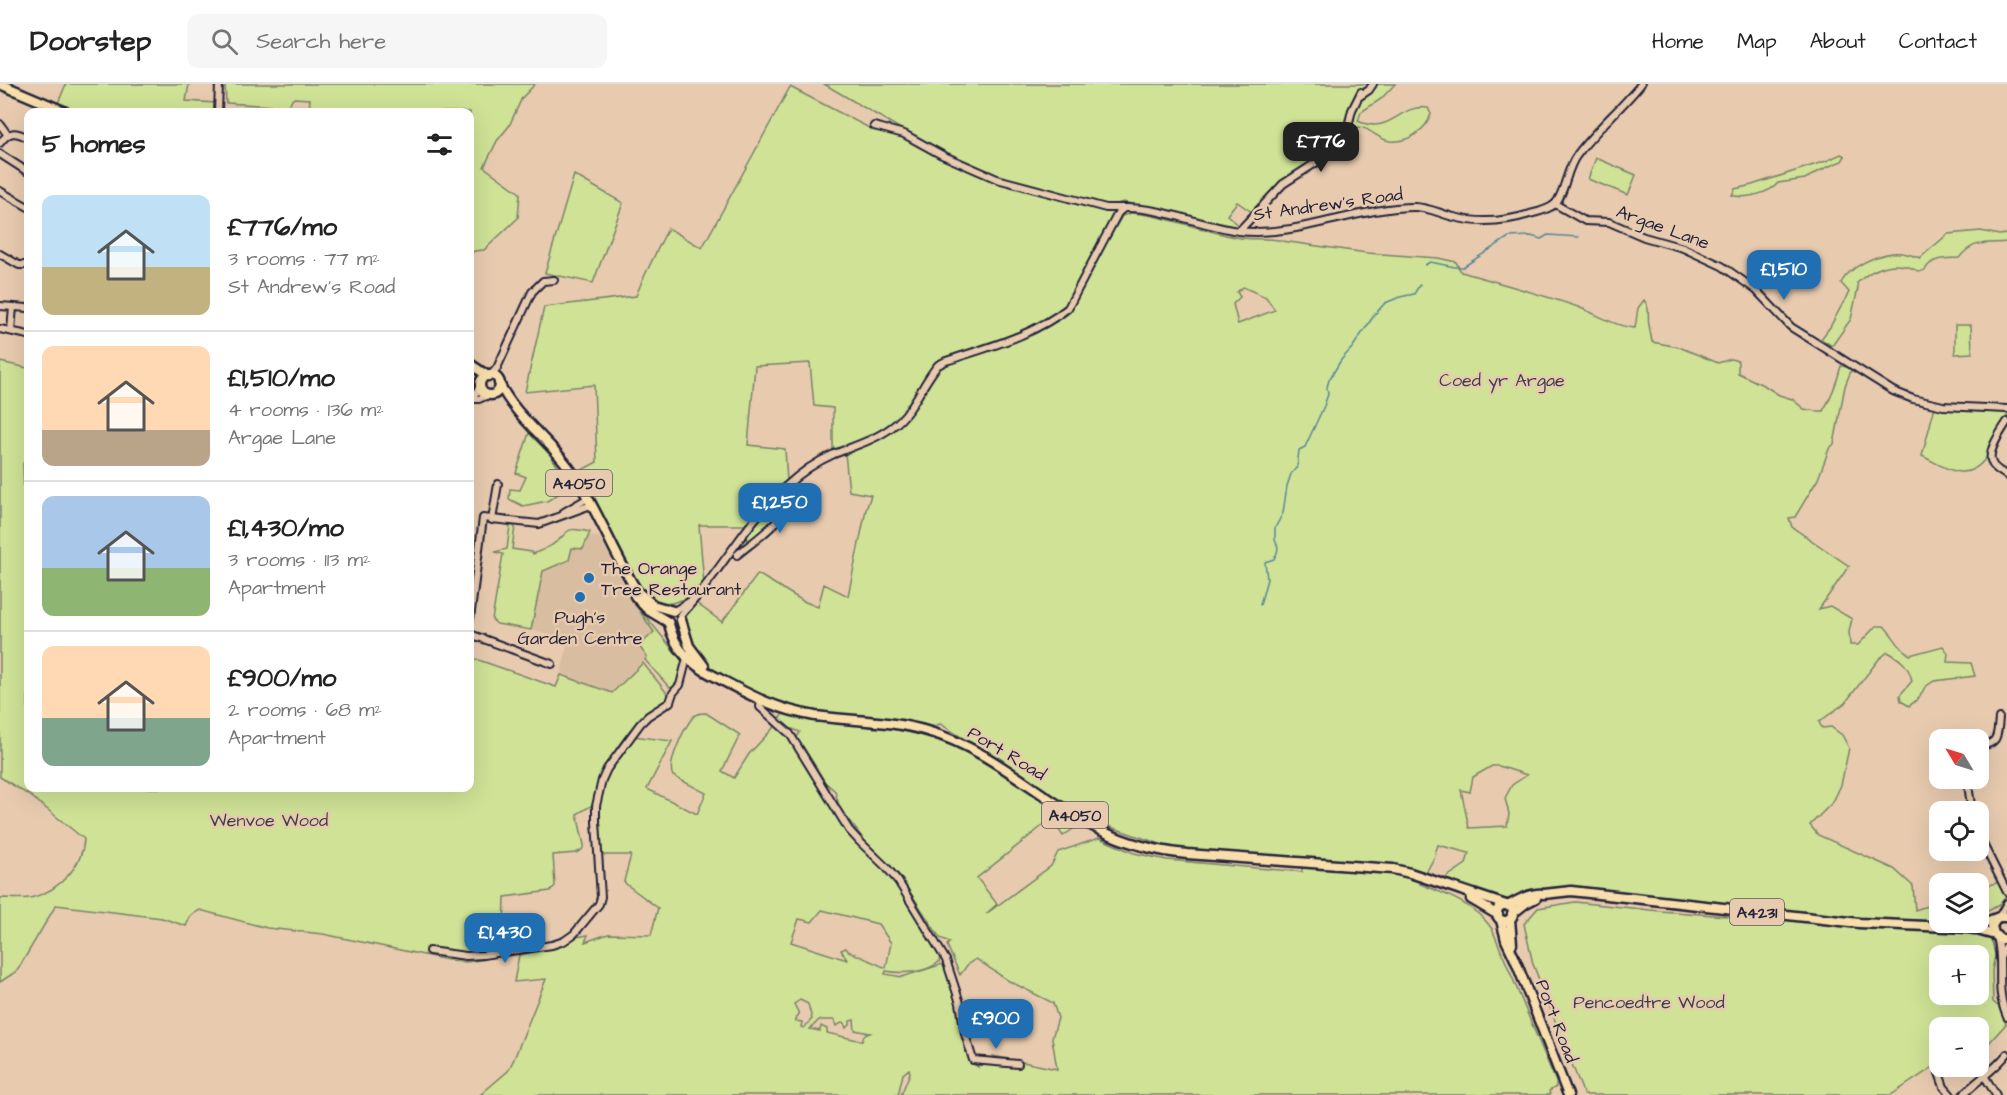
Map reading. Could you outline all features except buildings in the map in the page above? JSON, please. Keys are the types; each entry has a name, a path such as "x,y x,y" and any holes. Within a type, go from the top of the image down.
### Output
{"main road":[{"path":"0,84 57,108"},
{"name":"A4050","path":"474,367 499,382 504,393 523,418"},
{"name":"A4050","path":"474,376 483,393 502,400 523,418 572,471 619,560 643,598 653,605 677,614"},
{"path":"480,386 483,379 489,376"},
{"path":"490,395 499,389 499,382"},
{"name":"A4050","path":"619,560 621,569 637,598 648,610 669,623"},
{"path":"669,623 667,616 677,614"},
{"name":"Port Road","path":"677,614 686,639 695,655 715,676"},
{"name":"Port Road","path":"669,623 676,645 687,658 715,676 761,700 815,716 905,725 945,736 983,755 1098,829 1143,847 1187,855 1393,869 1422,876 1506,913 1515,959 1568,1095"},
{"name":"A4231","path":"1506,913 1524,898 1540,893 1575,891 1859,923 1929,926"},
{"path":"1996,936 1992,926 2001,918"},
{"name":"A4231","path":"1986,933 2007,941"}],"street":[{"path":"219,84 219,108"},
{"name":"St Andrew's Road","path":"1239,231 1283,184 1338,148 1345,139 1352,110 1360,94 1369,90 1373,84"},
{"path":"1555,204 1561,195 1564,180 1576,156 1641,84"},
{"path":"0,124 7,134"},
{"name":"St Andrew's Road","path":"874,126 904,134 942,155 997,179 1106,208 1121,211 1142,209 1239,231 1261,232 1407,207 1418,207 1454,218 1478,222 1501,222 1548,209 1555,204"},
{"path":"0,143 7,134 16,132 24,136"},
{"path":"0,154 24,169"},
{"path":"0,191 24,205"},
{"name":"Argae Lane","path":"1555,204 1585,221 1609,222 1644,237 1683,248 1722,266 1756,290 1791,327 1893,391 1913,399 1943,406 2007,409"},
{"path":"677,614 716,574 763,508 798,476 831,456 865,443 893,426 911,407 938,365 1011,340 1051,320 1068,308 1121,211"},
{"path":"0,254 19,265 24,265"},
{"path":"489,376 497,368 532,291 543,281 554,280"},
{"path":"0,306 24,308"},
{"path":"11,332 13,307"},
{"path":"0,329 24,334"},
{"path":"497,368 499,382"},
{"path":"474,395 480,386"},
{"path":"474,398 490,395"},
{"path":"2007,423 1990,458 1992,464 2007,476"},
{"path":"492,520 498,484"},
{"path":"737,555 778,519 788,503 787,496"},
{"path":"474,588 483,518 539,524 589,502"},
{"path":"739,539 749,545"},
{"path":"474,635 552,664"},
{"path":"429,951 466,956 552,945 574,934 599,904 601,897 596,806 602,780 640,724 670,702 673,693 680,685 687,658 686,639"},
{"path":"761,700 760,707 790,734 849,830 898,881 946,960 960,1003 965,1034 973,1060 1018,1064"},
{"path":"775,720 784,708"},
{"path":"1989,745 1994,741 1999,718"},
{"path":"1989,856 2007,892"},
{"path":"2001,918 2007,903"},
{"path":"1996,936 2000,959 1999,993 2007,1017"},
{"path":"2000,959 2007,941"},
{"path":"1989,1074 2007,1054"},
{"path":"1940,1077 1944,1087 1951,1095"},
{"path":"1963,1095 1985,1077 1996,1095"}],"shaded area":[{"path":"589,536 600,537 632,600 655,632 647,657 637,670 612,693 561,675 567,646 565,639 531,630 543,571 569,560 572,548 587,542"}],"green space":[{"path":"66,84 189,84 186,101 215,103 215,108 70,108 58,103"},
{"path":"225,84 535,84 522,98 509,126 497,141 484,167 520,193 518,218 484,250 474,251 474,108 309,108 310,99 294,98 289,107 226,103"},
{"path":"824,84 1395,84 1381,99 1361,112 1358,121 1369,125 1379,125 1418,108 1428,108 1431,114 1420,131 1403,140 1385,140 1364,128 1354,128 1342,150 1306,169 1285,186 1258,216 1237,202 1227,215 1242,228 1123,202 1110,206 1069,197 1000,176 923,142"},
{"path":"790,87 875,131 880,129 901,135 996,179 1114,211 1115,215 1073,297 1062,310 1025,331 940,360 901,417 882,431 833,453 833,408 814,406 810,363 755,366 748,445 785,449 787,482 764,501 745,525 699,525 704,584 690,597 673,603 661,603 646,593 636,580 580,471 597,462 594,385 525,392 544,307 636,296 668,228 702,248"},
{"path":"1841,154 1845,156 1842,161 1805,179 1778,183 1769,190 1756,195 1743,197 1732,195 1735,189 1826,161"},
{"path":"1596,158 1636,175 1628,195 1588,179"},
{"path":"574,175 623,203 593,283 545,273"},
{"name":"Coed yr Argae","path":"1131,213 1241,238 1272,239 1367,253 1438,258 1456,262 1461,272 1564,302 1628,327 1635,328 1638,308 1644,300 1648,310 1652,342 1679,347 1718,363 1731,359 1738,361 1738,373 1779,395 1792,399 1804,409 1823,411 1834,389 1841,366 1852,368 1845,386 1834,444 1829,449 1818,479 1795,517 1789,518 1792,527 1849,566 1819,609 1830,606 1852,619 1849,631 1850,645 1858,645 1876,626 1884,626 1902,649 1910,655 1943,646 1948,653 1947,662 1971,663 1975,676 1934,681 1925,687 1919,698 1909,706 1901,701 1900,695 1912,681 1907,667 1888,652 1879,659 1845,703 1819,722 1822,728 1831,727 1842,735 1849,748 1841,785 1833,802 1810,825 1818,835 1894,869 1913,886 1915,910 1929,905 1929,921 1873,919 1565,887 1502,900 1441,881 1466,864 1469,853 1438,845 1436,854 1420,884 1450,896 1469,907 1478,913 1492,929 1556,1082 1556,1087 1549,1091 1550,1095 901,1095 910,1073 909,1069 903,1074 898,1095 480,1095 508,1071 546,979 514,982 519,955 551,948 576,937 588,935 585,942 608,934 651,935 658,908 624,881 631,855 601,855 600,802 603,781 633,736 672,741 647,789 697,814 706,793 673,776 671,771 674,755 685,729 693,717 699,714 706,713 740,735 722,771 734,778 749,754 776,725 791,739 838,816 890,874 940,955 939,962 933,966 906,972 886,971 885,974 902,977 943,964 957,996 972,1063 978,1067 978,1063 992,1060 993,1056 1057,1069 1052,1038 1058,1018 1053,1003 1009,981 976,959 968,964 960,975 947,945 950,942 940,938 899,875 865,841 840,809 835,791 825,782 796,739 800,732 783,725 778,720 783,714 816,721 902,730 938,740 995,769 1066,816 1062,820 1073,829 1063,836 1057,827 1046,823 977,878 997,904 986,914 1051,866 1058,852 1099,838 1134,853 1167,860 1302,872 1302,861 1181,851 1090,820 941,724 915,725 858,715 803,709 771,700 716,672 698,654 687,632 685,623 687,614 696,603 722,622 758,574 803,601 818,607 824,584 848,596 871,495 849,491 845,453 876,440 898,427 910,414 933,376 946,364 1023,338 1061,319 1070,312 1122,216","holes":["1243,287 1266,297 1275,310 1238,324 1233,304 1240,297 1237,292","1492,766 1527,775 1512,785 1505,798 1509,814 1507,826 1469,828 1461,790 1470,792 1473,777","822,910 878,924 891,943 886,968 846,948 841,950 847,960 791,942 799,919 812,922","800,1000 808,1004 812,1019 804,1028 801,1027 802,1022 795,1021 799,1014 794,1004","819,1020 834,1020 836,1026 844,1022 846,1028 850,1025 850,1021 854,1020 855,1030 870,1033 864,1035 862,1041 827,1033 827,1029 821,1026 820,1031 810,1029"]},
{"path":"1981,231 1999,235 2007,234 2007,242 1975,245 1959,258 1935,261 1919,272 1894,265 1870,273 1857,283 1858,288 1851,319 1832,346 1821,339 1849,292 1841,283 1856,267 1892,253 1920,258 1948,234"},
{"path":"1955,325 1971,325 1972,353 1955,354"},
{"path":"0,362 24,367 24,792 0,777"},
{"path":"1935,406 2007,412 2007,419 1995,444 1984,461 1977,467 1969,471 1955,471 1922,456"},
{"path":"529,433 550,455 571,486 547,501 523,506 509,499 510,489 520,490 526,477 516,473"},
{"path":"794,483 790,490 791,494 785,495 786,502 775,520 750,542 747,541 745,535"},
{"path":"510,526 515,526 512,549 533,554 552,545 568,531 575,529 590,532 583,549 572,548 569,560 543,571 531,630 497,624 492,620 503,554 495,552 507,549"},
{"path":"630,597 682,661 678,682 674,688 669,687 645,660 647,657 639,646 654,632"},
{"name":"Wenvoe Wood","path":"474,658 556,687 561,675 612,693 643,663 670,697 644,715 619,744 600,781 594,804 577,814 584,845 582,850 576,853 553,855 555,886 550,891 505,897 504,927 484,930 486,959 467,962 323,934 267,928 200,910 191,915 186,926 162,918 56,905 17,971 0,982 0,898 30,898 52,889 68,876 83,849 84,839 24,792 474,792"},
{"path":"1999,882 2005,892 2005,898 1999,905 1989,910 1989,885"},
{"name":"Pencoedtre Wood","path":"1575,902 1660,911 1929,931 1929,933 1985,935 1991,939 1995,955 1992,971 1993,1002 1999,1007 2006,1024 1989,1043 1989,1017 1929,1017 1929,1070 1891,1095 1584,1095 1533,964 1524,924 1538,908"}],"waterway":[{"path":"1425,265 1430,262 1463,267 1509,237 1531,236 1541,239 1548,235 1579,237"},
{"path":"1260,605 1267,579 1265,562 1274,559 1277,553 1275,528 1283,513 1287,486 1291,474 1297,467 1299,450 1305,447 1324,406 1329,380 1341,360 1385,303 1414,294 1420,284"}],"place":[{"name":"The Orange Tree Restaurant","path":"589,578"},
{"name":"Pugh's Garden Centre","path":"580,597"}]}
